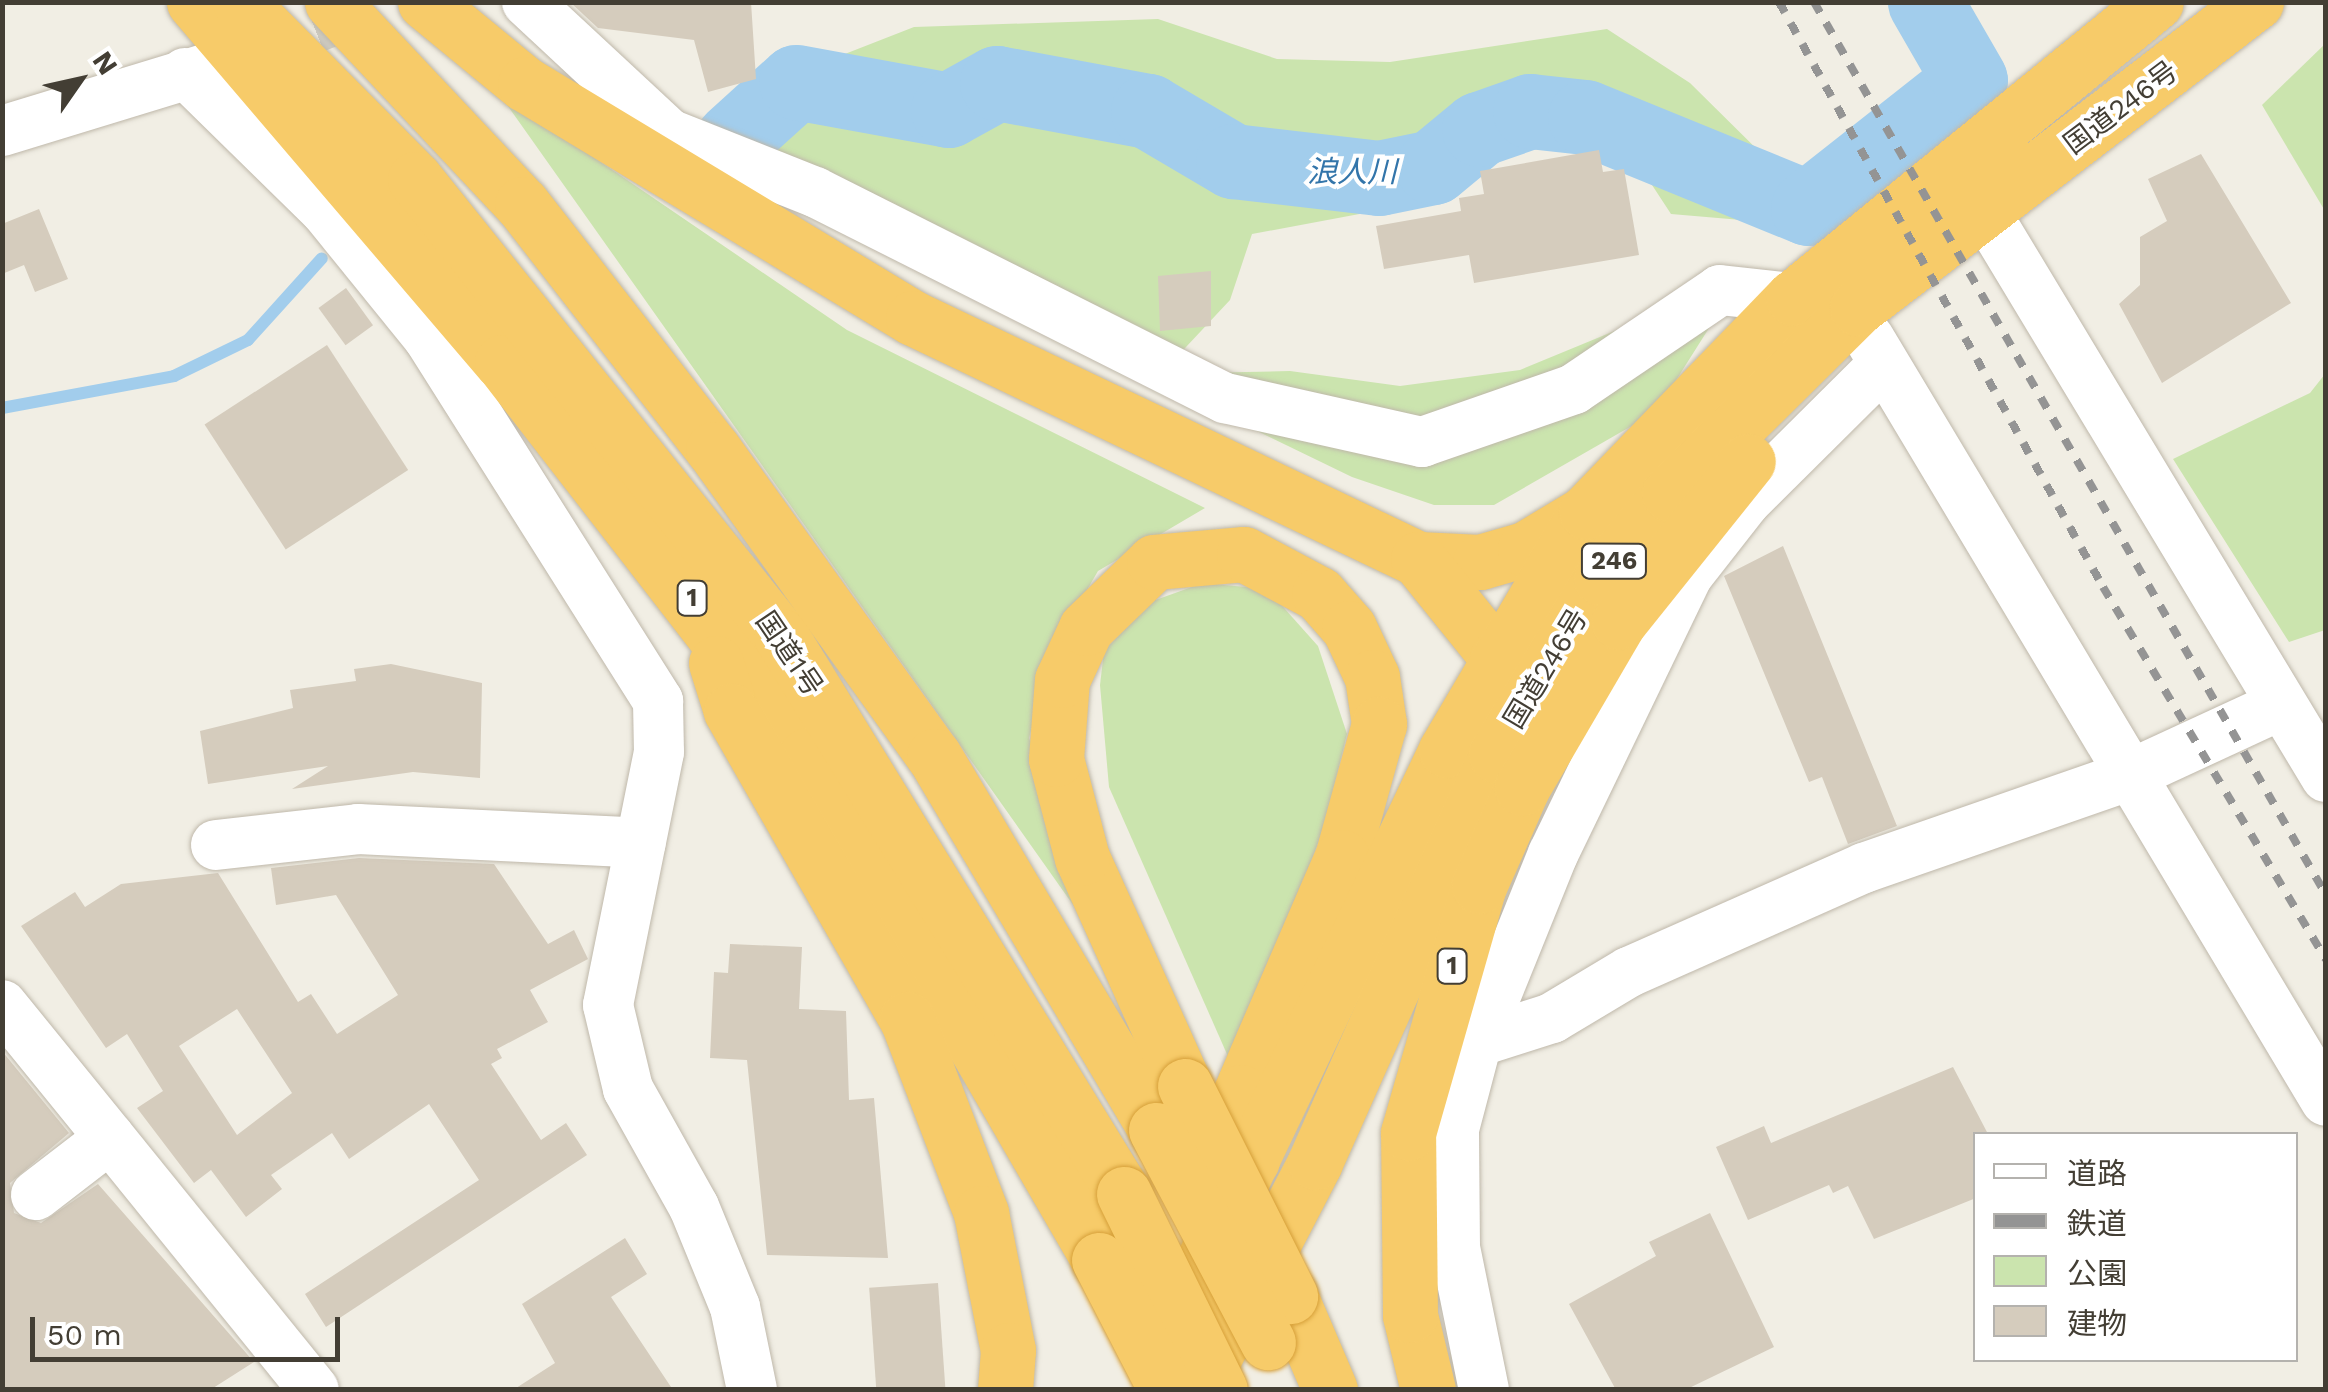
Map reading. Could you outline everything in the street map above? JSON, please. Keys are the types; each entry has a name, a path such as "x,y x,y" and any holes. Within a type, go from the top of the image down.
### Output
{"highway":[{"name":"1","path":"194,2 698,606 808,755 1100,1260 1166,1390"},
{"name":"国道1号","path":"240,2 415,178 781,636 1124,1194 1220,1390"},
{"name":"国道1号","path":"332,2 522,204 713,450 934,756 1282,1343"},
{"path":"425,2 526,84 913,318 1418,559 1480,562 1526,549 1586,512"},
{"name":"国道246号","path":"1142,1390 1497,658 1586,512 1793,298 2156,2"},
{"name":"国道246号","path":"1197,1390 1315,1162 1496,755 1634,536 1857,308 2256,2"},
{"name":"1","path":"1428,1390 1408,1296 1408,1132 1479,886 1522,788 1620,622 1801,396 1857,308"},
{"path":"1252,1160 1241,1092 1342,857 1379,724 1372,677 1348,628 1319,594 1244,554 1154,562 1086,628 1062,680 1056,759 1082,858 1186,1086 1282,1343 1330,1390"},
{"path":"1418,559 1497,658 1496,755"},
{"name":"1","path":"698,606 731,711 907,1019 981,1213 1008,1350 1005,1390"}],"street":[{"path":"527,2 669,134 815,192 1225,398 1422,442 1574,389 1720,290 1793,298"},
{"path":"2,132 207,68 428,337 658,701 659,752 608,1006 628,1088 694,1207 735,1307 752,1390"},
{"path":"1986,212 2326,777"},
{"path":"1857,308 1881,367 2124,777 2326,1101"},
{"path":"1484,1390 1454,1248 1454,1128 1477,1042 1553,854 1688,574 1746,502 1881,367"},
{"path":"1477,1042 1552,1018 1630,972 1864,868 2124,777 2281,705"},
{"path":"216,845 358,829 641,843"},
{"path":"2,1005 314,1390"},
{"path":"36,1195 110,1138"}],"green space":[{"path":"1158,19 1277,59 1390,62 1607,29 1690,83 1792,184 1802,213 1765,222 1671,214 1635,159 1570,137 1449,154 1434,200 1252,234 1230,300 1172,362 754,149 809,68 914,27"},
{"path":"2325,44 2325,211 2262,105"},
{"path":"498,92 847,330 1205,508 1098,571 1052,650 1029,738 1100,943"},
{"path":"1663,311 1716,317 1656,412 1494,505 1434,505 1352,477 1214,410 1194,373 1290,371 1400,386 1520,370"},
{"path":"2325,374 2325,630 2289,642 2173,459 2310,393"},
{"path":"1203,583 1267,589 1318,646 1347,734 1324,827 1234,1070 1109,787 1100,685 1104,651 1150,602"}],"building":[{"path":"570,2 751,2 756,79 708,92 694,40 598,28"},
{"path":"1599,150 1603,172 1624,169 1639,255 1474,283 1469,255 1384,269 1376,226 1461,211 1459,198 1484,194 1480,171"},
{"path":"2201,154 2291,303 2162,383 2119,304 2140,285 2140,237 2167,221 2148,179"},
{"path":"39,209 68,279 35,292 24,265 2,274 2,224"},
{"path":"1211,271 1211,326 1160,331 1158,276"},
{"path":"346,288 373,325 346,345 318,308"},
{"path":"327,345 408,470 286,549 205,425"},
{"path":"1783,546 1897,826 1848,844 1822,777 1809,782 1724,576"},
{"path":"391,664 482,683 480,778 413,772 292,789 328,766 208,784 200,731 293,708 290,690 356,681 354,669"},
{"path":"359,858 494,864 548,944 574,930 588,959 530,990 548,1022 497,1049 502,1058 491,1064 541,1140 566,1123 587,1155 326,1327 305,1294 479,1180 429,1104 349,1159 332,1133 271,1175 282,1189 246,1217 211,1170 194,1183 137,1108 163,1091 127,1034 106,1048 21,926 75,892 85,907 121,884 218,873 298,1002 311,994 337,1034 398,995 336,895 276,905 271,868","holes":["237,1009 292,1093 237,1135 179,1046"]},
{"path":"730,944 802,947 799,1009 846,1011 849,1100 874,1098 888,1258 767,1255 747,1060 710,1058 714,972 728,973"},
{"path":"2,1051 69,1133 10,1183 14,1213 41,1223 98,1184 254,1362 210,1390 2,1390"},
{"path":"1953,1067 1987,1132 1973,1132 1973,1199 1874,1239 1848,1186 1833,1193 1829,1185 1748,1220 1716,1147 1764,1126 1771,1143"},
{"path":"1710,1213 1774,1347 1685,1390 1616,1390 1569,1304 1656,1256 1649,1242"},
{"path":"625,1238 647,1274 611,1297 673,1390 513,1390 555,1363 522,1304"},
{"path":"938,1283 945,1390 876,1390 869,1288"}],"waterway":[{"name":"浪人川","path":"732,140 796,82 948,110 997,83 1148,111 1233,161 1379,178 1433,167 1479,129 1530,111 1585,117 1808,208 1970,80 1925,2"},
{"path":"2,408 174,376 248,340 322,258"}],"tunnel":[{"path":"245,56 380,2"}],"railway":[{"path":"1779,2 2103,587 2326,959"},
{"path":"1814,2 2326,895"}]}
